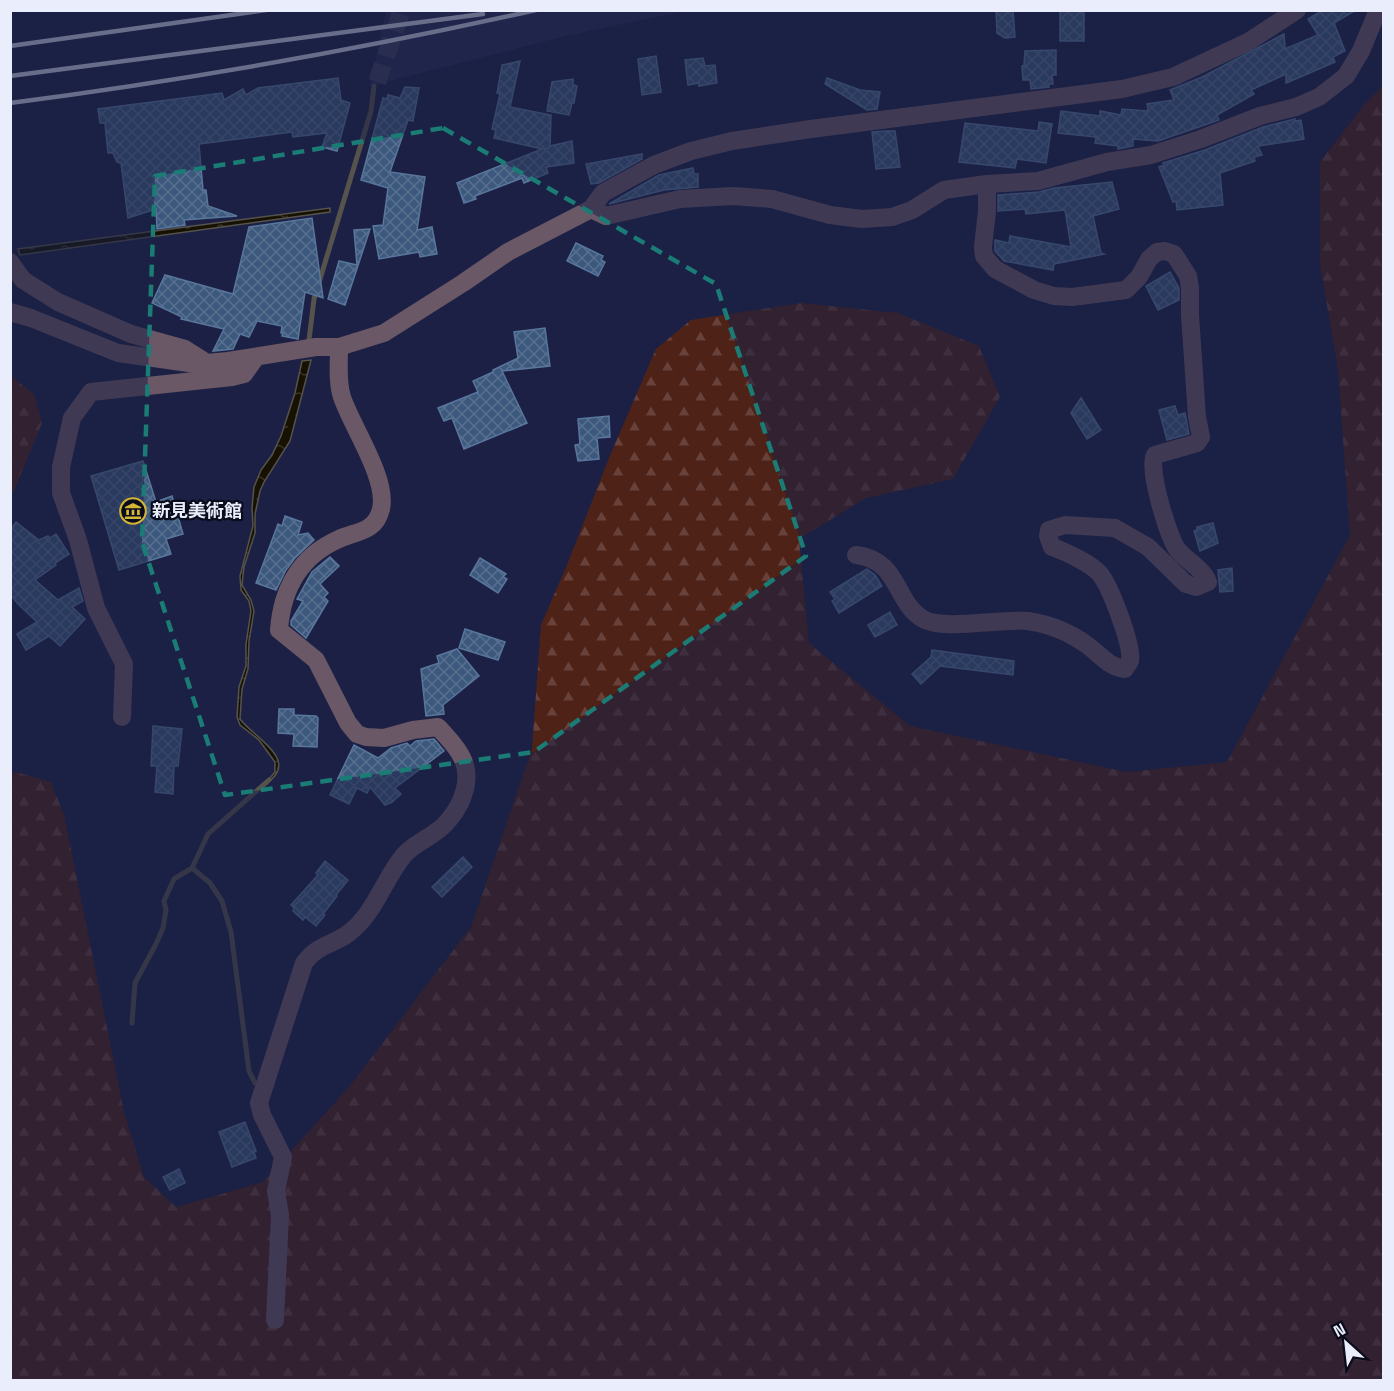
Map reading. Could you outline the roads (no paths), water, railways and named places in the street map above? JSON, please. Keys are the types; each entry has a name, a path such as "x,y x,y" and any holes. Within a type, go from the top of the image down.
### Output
{"street":[{"path":"10,312 31,318 118,353 174,362 207,363 316,347 339,347 384,333 508,252 591,209 603,193 654,165 691,151 732,141 1122,89 1173,76 1248,42 1297,10"},
{"path":"591,209 606,216 680,199 733,196 772,199 830,215 862,219 892,217 912,210 944,190 987,184 1038,181 1107,162 1151,154 1202,139 1260,116 1296,107 1319,97 1346,76 1361,51 1378,10"},
{"path":"856,555 863,555 884,565 914,611 931,622 1026,621 1057,628 1087,645 1114,668 1125,669 1130,661 1128,642 1111,590 1099,572 1063,550 1052,547 1048,536 1049,530 1065,525 1115,528 1148,547 1186,584 1196,587 1208,582 1205,574 1187,561 1176,547 1163,510 1153,459 1155,455 1197,443 1201,437 1191,338 1190,288 1183,266 1174,254 1165,251 1157,252 1149,259 1139,277 1126,290 1072,297 1054,296 1034,290 995,269 984,256 982,247 987,212 987,184"},
{"path":"10,262 23,280 58,302 131,334 185,349 207,363"},
{"path":"275,1320 280,1215 276,1191 284,1157 262,1115 260,1103 304,963 312,952 348,934 364,919 405,854 440,830 449,819 463,796 468,775 455,748 438,727 413,730 384,738 357,734 348,723 316,660 279,630 286,592 298,568 339,538 367,529 381,512 379,480 340,391 339,347"},
{"path":"122,717 124,664 96,608 78,540 61,493 61,467 72,418 91,392 232,377 244,374 256,357"}],"water":[{"path":"330,208 330,212 20,255 18,249"},
{"path":"311,360 290,441 260,491 255,514 255,533 244,567 242,585 251,600 254,611 249,641 248,669 242,689 240,719 272,750 279,767 275,776 264,785 275,772 275,762 259,740 240,725 237,717 239,687 246,666 246,644 251,611 249,601 241,590 240,576 253,526 254,487 281,436 295,393 302,361"}],"waterway":[{"path":"309,340 314,299 371,111 374,86"},
{"path":"132,1023 135,983 163,928 166,910 164,901 174,879 192,868 208,834 269,780"},
{"path":"192,868 210,883 222,901 231,932 249,1071 255,1083"}],"tunnel":[{"path":"377,82 402,10"}],"railway":[{"path":"10,46 266,10"},
{"path":"10,103 274,63 536,10"},
{"path":"10,76 483,14"}],"place":[{"name":"新見美術館","path":"133,511"}]}
